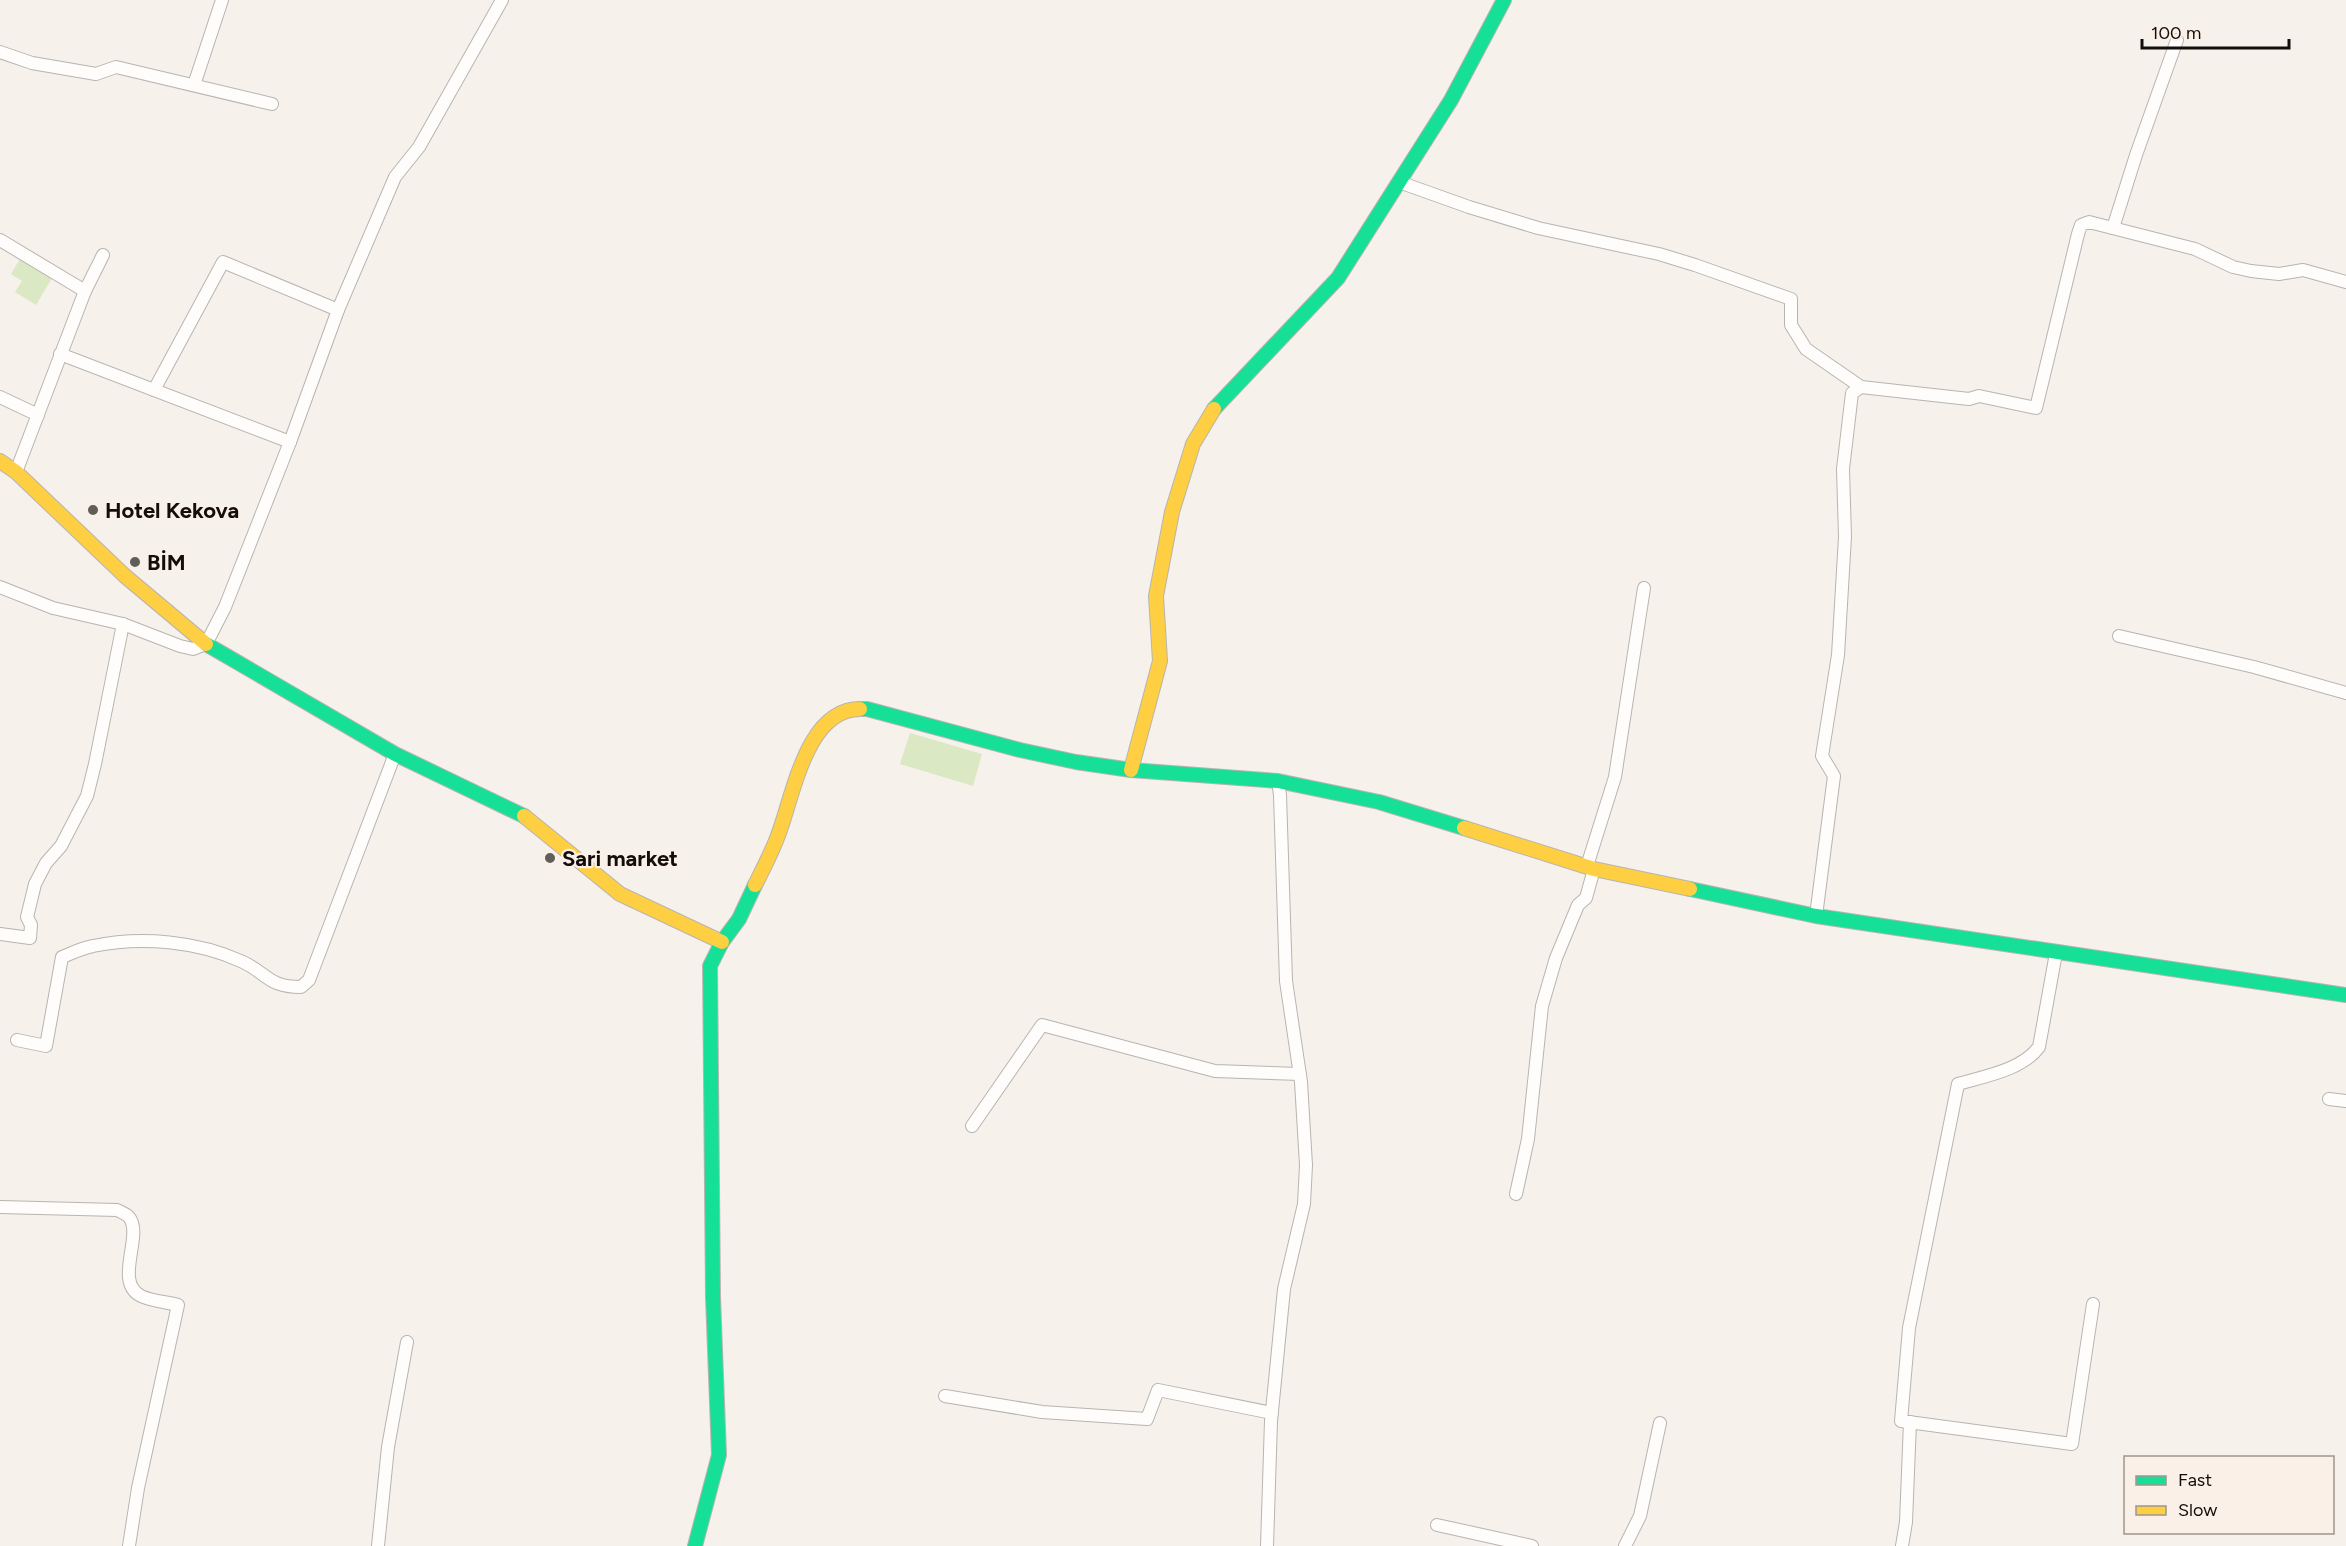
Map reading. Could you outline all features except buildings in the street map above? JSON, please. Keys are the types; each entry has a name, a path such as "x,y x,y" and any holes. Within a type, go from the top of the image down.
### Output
{"street":[{"path":"194,85 222,0"},
{"path":"0,587 53,608 123,624 180,646 193,649 206,644 225,607 290,442 338,310 395,177 419,147 501,0"},
{"path":"1131,770 1160,661 1156,596 1172,512 1193,444 1217,403 1338,278 1451,100 1504,0"},
{"path":"2114,228 2136,155 2177,40"},
{"path":"0,52 32,63 96,74 116,67 272,104"},
{"path":"1399,182 1538,228 1659,254 1791,299 1791,325 1806,349 1861,387 1969,399 1979,396 2036,408 2081,225 2089,222 2195,249 2233,267 2251,271 2279,274 2303,270 2346,282"},
{"path":"0,240 86,291"},
{"path":"16,472 60,354 103,255"},
{"path":"154,390 223,262 338,310"},
{"path":"60,354 290,442"},
{"path":"1816,916 1834,776 1822,756 1838,655 1845,537 1843,469 1852,393 1861,387"},
{"path":"0,397 38,415"},
{"path":"0,461 16,472 125,576 206,644 395,754 523,815 620,894 722,942"},
{"path":"1516,1194 1528,1139 1542,1006 1556,958 1578,905 1586,898 1591,867 1615,777 1644,588"},
{"path":"0,934 30,938 31,925 27,917 35,884 46,863 62,846 87,796 123,624"},
{"path":"2118,636 2254,667 2346,693"},
{"path":"695,1546 718,1455 713,1297 710,966 722,942 739,920 777,839 803,760 815,737 832,719 849,709 867,709 1020,750 1076,762 1131,770 1278,781 1379,802 1591,867 1816,916 2346,995"},
{"path":"17,1040 46,1046 62,957 92,946 148,940 195,946 246,963 269,981 278,985 301,987 309,980 395,754"},
{"path":"1267,1546 1272,1413 1284,1289 1304,1204 1306,1164 1300,1074 1286,981 1278,781"},
{"path":"2056,953 2039,1047 2032,1058 2007,1069 1958,1084 1909,1328 1901,1420 2072,1444 2093,1304"},
{"path":"972,1126 1042,1025 1215,1071 1300,1074"},
{"path":"2329,1099 2346,1101"},
{"path":"0,1207 117,1210 128,1216 133,1224 129,1278 133,1289 141,1296 178,1305 138,1488 129,1546"},
{"path":"378,1546 388,1447 407,1342"},
{"path":"945,1396 1042,1413 1147,1419 1158,1390 1272,1413"},
{"path":"1902,1546 1906,1522 1910,1422"},
{"path":"1625,1546 1640,1516 1660,1423"},
{"path":"1437,1525 1532,1546"}],"green space":[{"path":"20,259 52,278 36,305 15,292 22,281 11,274"},
{"path":"910,733 982,754 973,786 900,764"}],"traffic: fast":[{"path":"1214,409 1338,278 1451,100 1504,0"},
{"path":"206,644 395,754 524,816"},
{"path":"860,709 1076,762 1131,770 1278,781 1379,802 1464,828"},
{"path":"695,1546 719,1455 713,1297 710,966 722,942 739,919 755,885"},
{"path":"1690,889 1816,916 2346,995"}],"traffic: slow":[{"path":"1131,770 1160,661 1156,596 1172,512 1193,444 1214,409"},
{"path":"0,461 16,472 125,576 206,644"},
{"path":"755,885 775,844 796,780 814,740 826,724 841,713 860,709"},
{"path":"524,816 620,894 722,942"},
{"path":"1464,828 1594,869 1690,889"}],"place":[{"name":"Hotel Kekova","path":"93,510"},
{"name":"BİM","path":"135,562"},
{"name":"Sari market","path":"550,858"}]}
